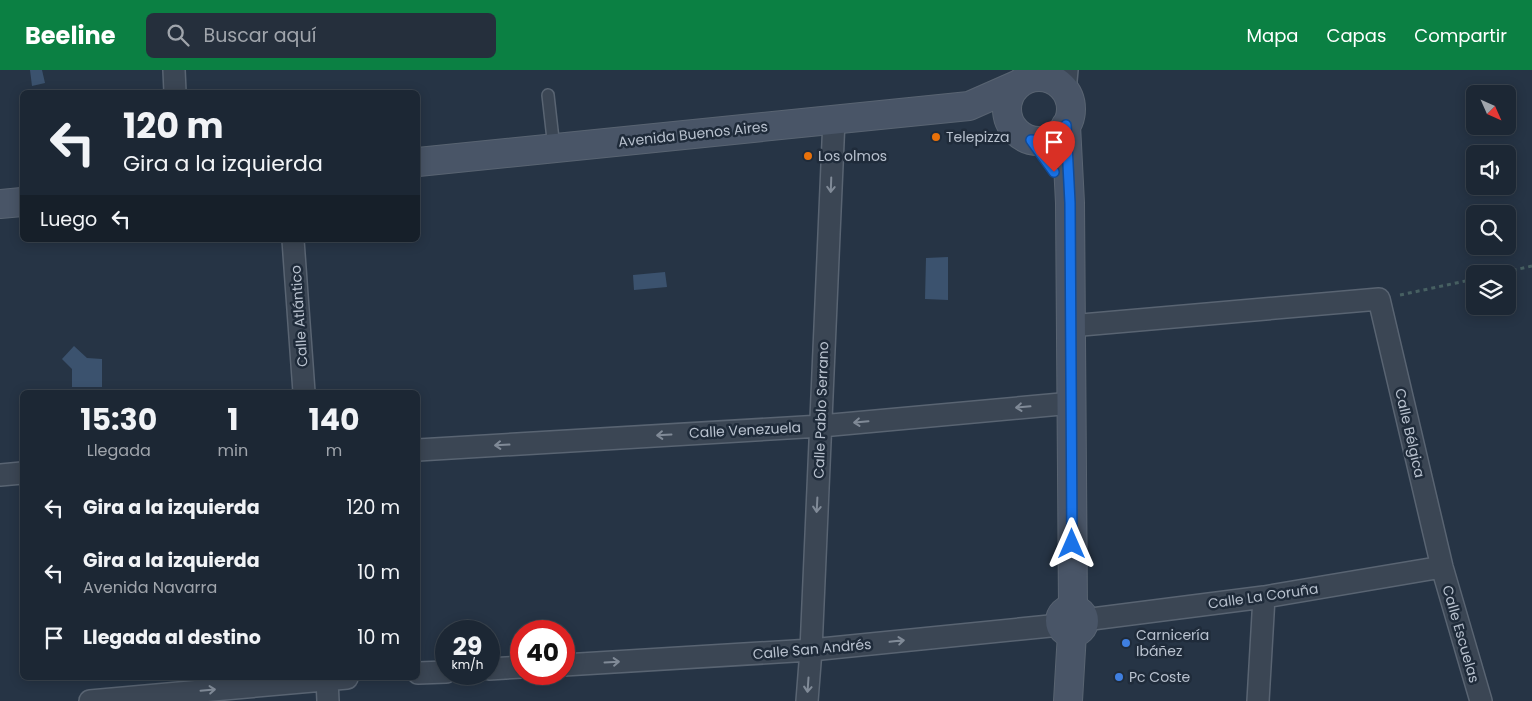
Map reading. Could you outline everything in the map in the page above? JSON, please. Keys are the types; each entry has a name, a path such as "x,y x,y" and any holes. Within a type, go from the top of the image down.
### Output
{"street":[{"path":"174,70 175,90"},
{"path":"1022,78 1047,78 1060,85 1066,80 1070,104 1069,119 1066,125 1055,136 1047,140 1031,140 1019,134 1010,123 1007,106 1012,90 1022,78"},
{"name":"Avenida Buenos Aires","path":"420,162 968,106 1022,78"},
{"name":"Avenida Buenos Aires","path":"968,106 1010,123"},
{"name":"Calle Pablo Serrano","path":"807,701 811,650 834,119"},
{"path":"1066,125 1070,203 1072,403 1072,622 1068,701"},
{"path":"1031,140 1054,172 1070,203"},
{"path":"0,204 20,202"},
{"name":"Calle Atlántico","path":"293,242 304,390"},
{"path":"1070,326 1379,299"},
{"name":"Calle Bélgica","path":"1379,299 1442,567"},
{"name":"Calle Venezuela","path":"420,450 821,426 1072,403"},
{"path":"0,474 20,473"},
{"name":"Calle La Coruña","path":"1072,622 1264,597 1442,567"},
{"name":"Calle Escuelas","path":"1442,567 1481,701"},
{"path":"1258,701 1264,597"},
{"name":"Calle San Andrés","path":"575,664 811,650 1072,622"},
{"path":"420,673 435,672"},
{"path":"90,701 312,680"},
{"path":"328,701 333,680"}],"lane":[{"path":"548,95 554,148"}],"path":[{"path":"1516,270 1532,266"},
{"path":"1379,299 1466,281"}],"water":[{"path":"30,70 42,70 45,83 32,86"},
{"path":"948,257 948,300 925,299 926,258"},
{"path":"665,272 667,287 634,290 633,275"},
{"path":"74,346 87,358 102,359 102,387 72,387 72,369 62,359"}],"place":[{"name":"Telepizza","path":"936,137"},
{"name":"Los olmos","path":"808,156"},
{"name":"Carnicería Ibáñez","path":"1126,643"},
{"name":"Pc Coste","path":"1119,677"}],"route":[{"path":"1054,172 1031,140 1047,140 1061,132 1066,125 1070,203 1072,544"}]}
